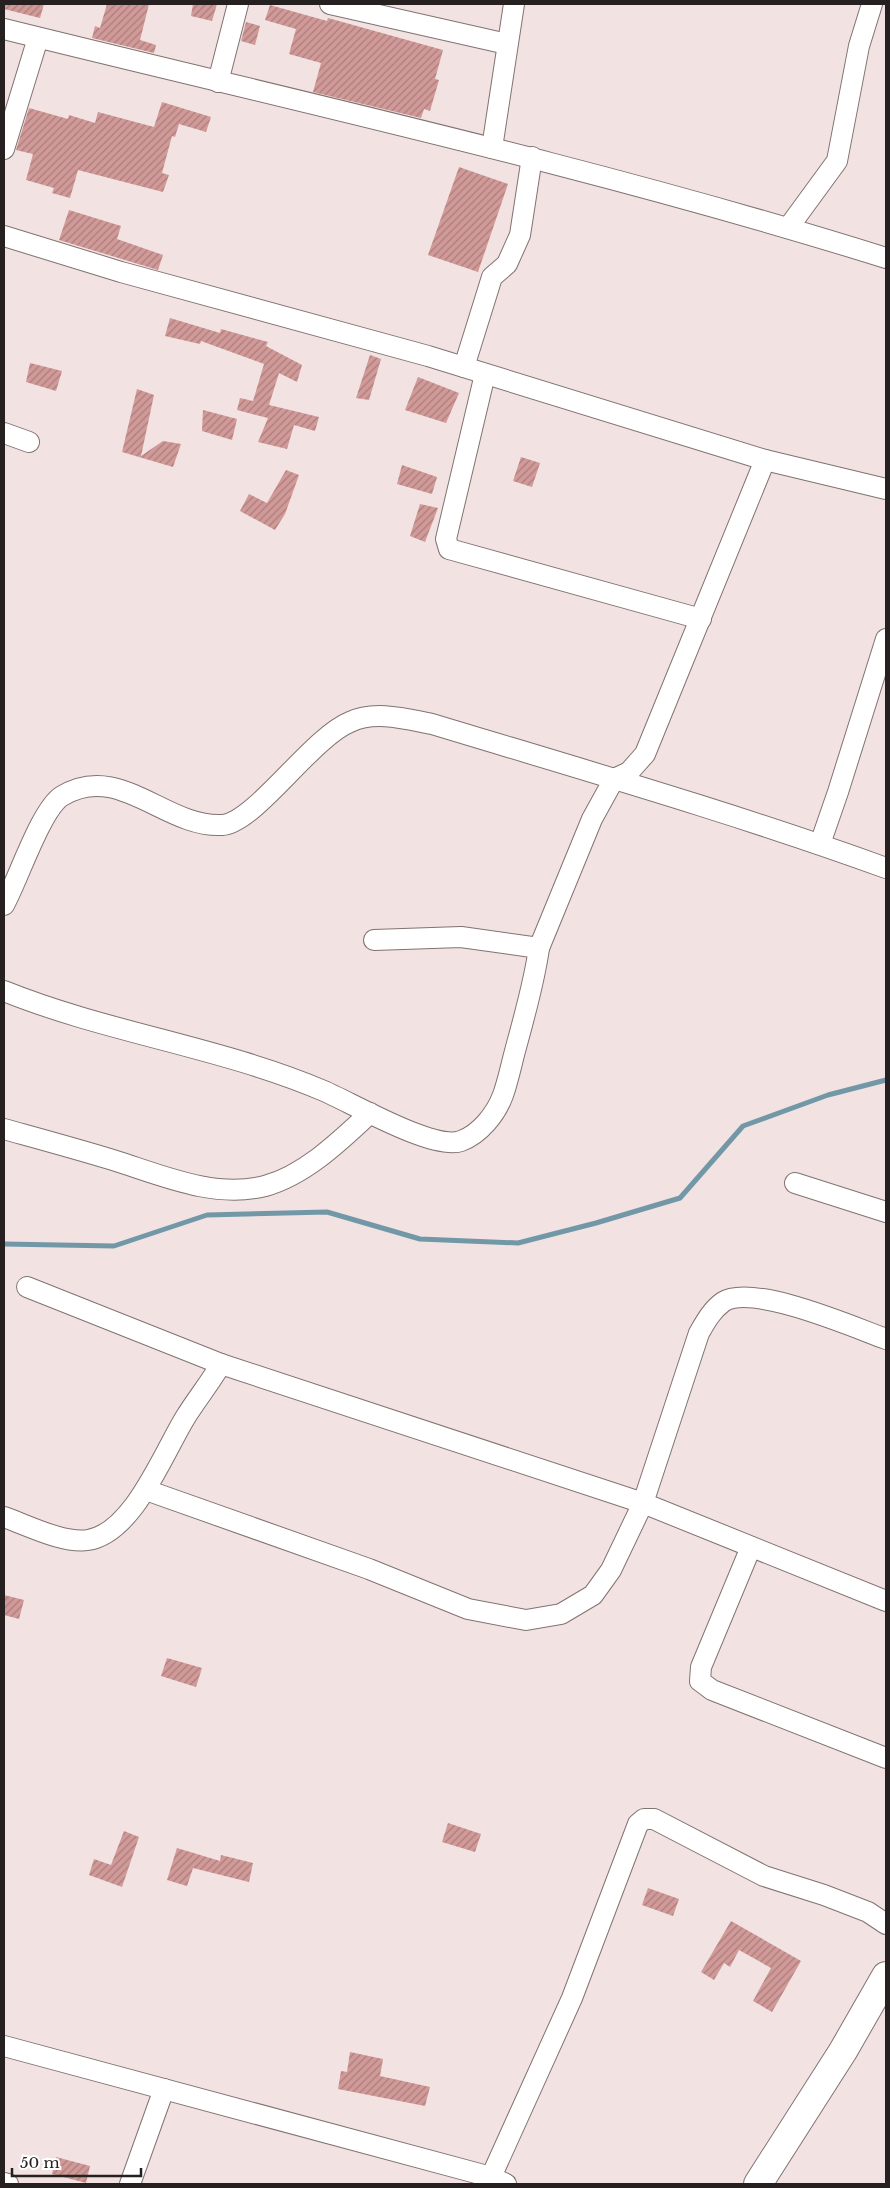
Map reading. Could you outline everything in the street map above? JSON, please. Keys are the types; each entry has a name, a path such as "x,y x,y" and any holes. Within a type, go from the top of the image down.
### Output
{"street":[{"path":"218,82 238,4"},
{"path":"330,4 390,11 507,44"},
{"path":"492,148 514,4"},
{"path":"788,228 837,162 859,46 872,4"},
{"path":"4,30 532,157 788,228 886,258"},
{"path":"4,149 38,38"},
{"path":"464,367 492,277 507,264 520,235 532,157"},
{"path":"4,236 121,272 464,367 765,460 886,489"},
{"path":"485,374 446,539 449,549 700,619"},
{"path":"4,433 29,442"},
{"path":"4,991 68,1014 250,1063 308,1084 410,1131 447,1141 459,1142 482,1128 503,1096 535,974 539,948 592,819 614,779 629,772 645,754 765,460"},
{"path":"820,844 886,639"},
{"path":"4,905 48,812 61,797 74,790 92,785 107,786 137,795 169,814 208,825 228,825 244,817 326,738 349,722 365,718 389,717 432,724 820,844 886,868"},
{"path":"374,940 461,937 539,948"},
{"path":"4,1129 185,1182 222,1190 265,1186 296,1173 341,1140 370,1113"},
{"path":"795,1183 886,1212"},
{"path":"28,1286 221,1364 643,1503 886,1601"},
{"path":"146,1490 369,1570 468,1609 526,1620 561,1614 593,1595 611,1570 643,1503 700,1333 709,1315 724,1301 743,1297 761,1298 786,1304 886,1339"},
{"path":"4,1517 62,1538 87,1540 100,1537 112,1531 146,1490 175,1435 221,1364"},
{"path":"751,1547 701,1667 700,1680 712,1690 886,1758"},
{"path":"4,2046 499,2180 572,1998 638,1824 644,1818 654,1819 764,1876 868,1912 886,1924"},
{"path":"758,2184 843,2051 886,1976"},
{"path":"130,2184 164,2089"},
{"path":"4,2183 8,2184"}],"building":[{"path":"4,4 44,4 40,18 4,9"},
{"path":"107,4 149,4 140,40 156,45 154,53 92,38 95,26 100,28"},
{"path":"193,4 217,4 212,21 191,16"},
{"path":"270,5 327,21 328,18 443,50 435,79 439,80 430,111 424,109 421,118 313,92 321,63 289,54 296,29 265,20"},
{"path":"246,22 260,26 255,45 241,41"},
{"path":"162,102 211,117 206,132 179,124 175,137 172,136 162,173 169,175 163,192 78,170 70,198 52,193 54,188 26,180 33,154 16,150 29,108 68,119 69,115 95,123 98,112 154,127"},
{"path":"459,167 508,184 478,272 428,255"},
{"path":"69,210 121,226 117,239 163,255 158,270 59,240"},
{"path":"170,318 220,333 221,329 268,342 266,346 302,365 297,382 279,373 269,405 319,417 315,431 294,425 287,449 258,442 268,418 237,410 240,398 253,401 264,364 201,341 200,344 165,336"},
{"path":"370,355 381,359 369,400 356,398"},
{"path":"30,363 62,371 56,391 26,382"},
{"path":"418,377 459,393 446,423 405,410"},
{"path":"137,389 154,395 141,456 163,441 181,444 173,467 122,452"},
{"path":"203,410 237,419 232,440 202,431"},
{"path":"521,457 540,463 532,487 513,481"},
{"path":"402,465 437,477 432,494 397,484"},
{"path":"286,470 299,475 285,514 275,530 240,511 249,494 267,503"},
{"path":"420,504 438,508 425,542 410,536"},
{"path":"4,1595 24,1600 19,1619 4,1615"},
{"path":"167,1658 202,1668 196,1687 161,1676"},
{"path":"448,1823 481,1834 475,1852 442,1842"},
{"path":"124,1831 139,1837 122,1887 89,1875 94,1859 111,1865"},
{"path":"177,1848 220,1861 221,1855 253,1863 249,1882 193,1868 187,1886 167,1880"},
{"path":"648,1888 679,1899 673,1916 642,1905"},
{"path":"731,1921 801,1961 772,2012 753,2001 771,1968 739,1950 730,1967 724,1963 714,1980 701,1972"},
{"path":"350,2052 383,2059 380,2076 430,2087 425,2106 338,2089 341,2071 347,2072"},
{"path":"56,2157 90,2166 86,2183 52,2174"}],"waterway":[{"path":"4,1244 114,1246 207,1215 327,1212 420,1239 518,1243 596,1223 680,1198 743,1126 828,1095 886,1080"}]}
